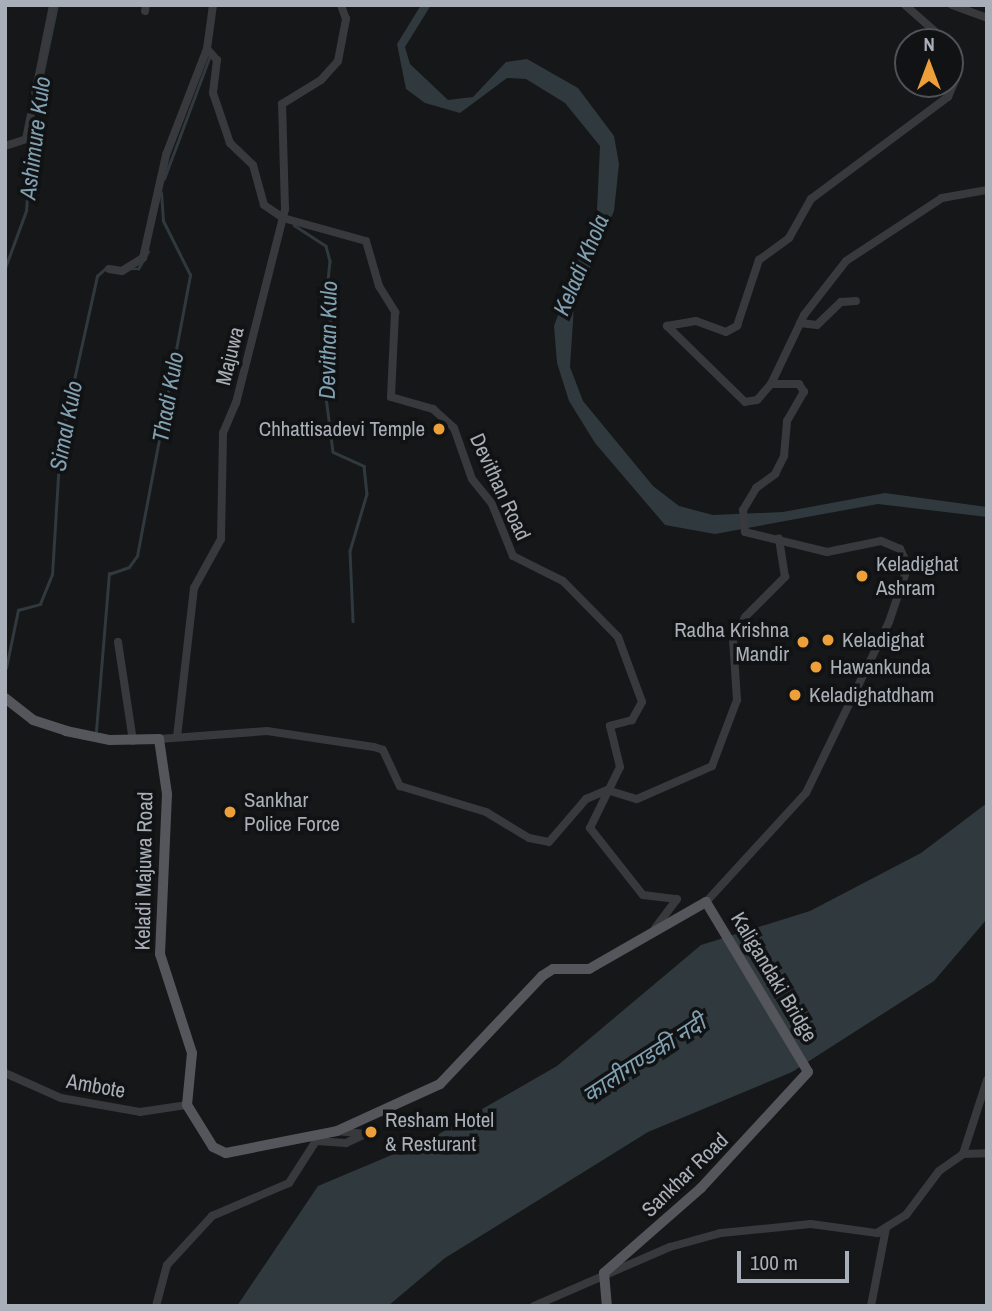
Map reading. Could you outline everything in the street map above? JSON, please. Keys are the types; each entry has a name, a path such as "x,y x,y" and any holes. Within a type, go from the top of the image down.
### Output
{"main road":[{"path":"5,698 33,720 133,741 159,739"},
{"name":"Keladi Majuwa Road","path":"159,739 167,794 160,954 192,1053 187,1105"},
{"path":"187,1105 213,1147 226,1153 282,1147 337,1131 440,1084 553,969 589,969 654,928 706,902"},
{"name":"Kaligandaki Bridge","path":"706,902 808,1072"},
{"name":"Sankhar Road","path":"604,1273 701,1188 808,1072"},
{"path":"604,1273 607,1306"}],"street":[{"path":"5,146 28,133 53,5"},
{"path":"109,269 121,271 143,258 166,155 208,50 213,5"},
{"name":"Majuwa","path":"177,737 194,588 221,539 223,433 236,403 283,218 282,104 321,80 338,61 346,19 341,5"},
{"path":"905,5 931,28"},
{"path":"952,5 987,18"},
{"path":"208,50 217,60 214,93 230,144 253,165 264,205 283,218"},
{"path":"947,98 811,199 789,238 759,260 737,326 726,332 696,321 667,326 745,401 757,400 771,384 800,323 846,261 904,217 942,198 987,190"},
{"name":"Devithan Road","path":"283,218 366,241 379,286 395,312 391,397 433,409 454,428 472,479 492,504 513,556 562,581 618,638 642,702 632,720 610,726 620,767 607,790"},
{"path":"800,323 817,325 841,302 856,300"},
{"path":"706,902 806,793 907,574 900,548 881,541 827,552 779,537 744,531 743,510 756,488 775,474 787,421 803,399 799,384 771,384"},
{"path":"159,739 267,731 374,747 383,750 400,786 486,813 541,843 555,837 586,800 607,790 637,799 712,766 737,700 733,640 745,617 785,577 779,537"},
{"path":"118,642 133,741"},
{"path":"607,790 590,828 643,895 677,899 654,928"},
{"name":"Ambote","path":"5,1073 27,1087 87,1103 140,1112 187,1105"},
{"path":"534,1306 604,1273 721,1233 811,1224 867,1233 886,1228 963,1154 987,1080"},
{"path":"156,1306 167,1265 212,1216 289,1183 316,1141 346,1143 365,1135 337,1131"},
{"path":"963,1154 987,1153"},
{"path":"871,1306 886,1228"}],"water":[{"name":"Keladi Khola","path":"421,5 431,5 405,47 410,64 448,100 473,97 506,62 527,59 578,88 614,136 619,164 614,211 574,306 570,367 583,401 653,486 679,506 713,515 783,512 885,493 987,507 987,517 878,504 715,534 665,525 595,443 569,401 557,363 554,326 597,209 600,146 565,103 526,79 507,78 460,113 425,103 406,89 397,44"},
{"name":"कालीगण्डकी नदी","path":"987,803 987,919 934,981 792,1072 648,1132 445,1258 388,1306 237,1306 318,1186 432,1138 557,1066 701,945 810,911 921,853"}],"waterway":[{"name":"Ashimure Kulo","path":"41,81 57,5"},
{"name":"Thadi Kulo","path":"164,179 209,58"},
{"name":"Ashimure Kulo","path":"5,268 26,211 33,121"},
{"name":"Thadi Kulo","path":"96,731 109,574 129,567 137,556 190,275 163,221 161,193"},
{"name":"Devithan Kulo","path":"294,225 326,246 330,261 325,309 333,326 326,397 333,452 364,466 367,494 350,551 353,621"},
{"name":"Simal Kulo","path":"128,269 138,269 148,252"},
{"name":"Simal Kulo","path":"6,668 18,610 40,604 52,575 60,443 97,276 107,267"},
{"name":"Simal Kulo","path":"5,709 5,763"}],"place":[{"name":"Chhattisadevi Temple","path":"439,429"},
{"name":"Keladighat Ashram","path":"862,576"},
{"name":"Keladighat","path":"828,640"},
{"name":"Radha Krishna Mandir","path":"803,642"},
{"name":"Hawankunda","path":"816,667"},
{"name":"Keladighatdham","path":"795,695"},
{"name":"Sankhar Police Force","path":"230,812"},
{"name":"Resham Hotel & Resturant","path":"371,1132"}]}
